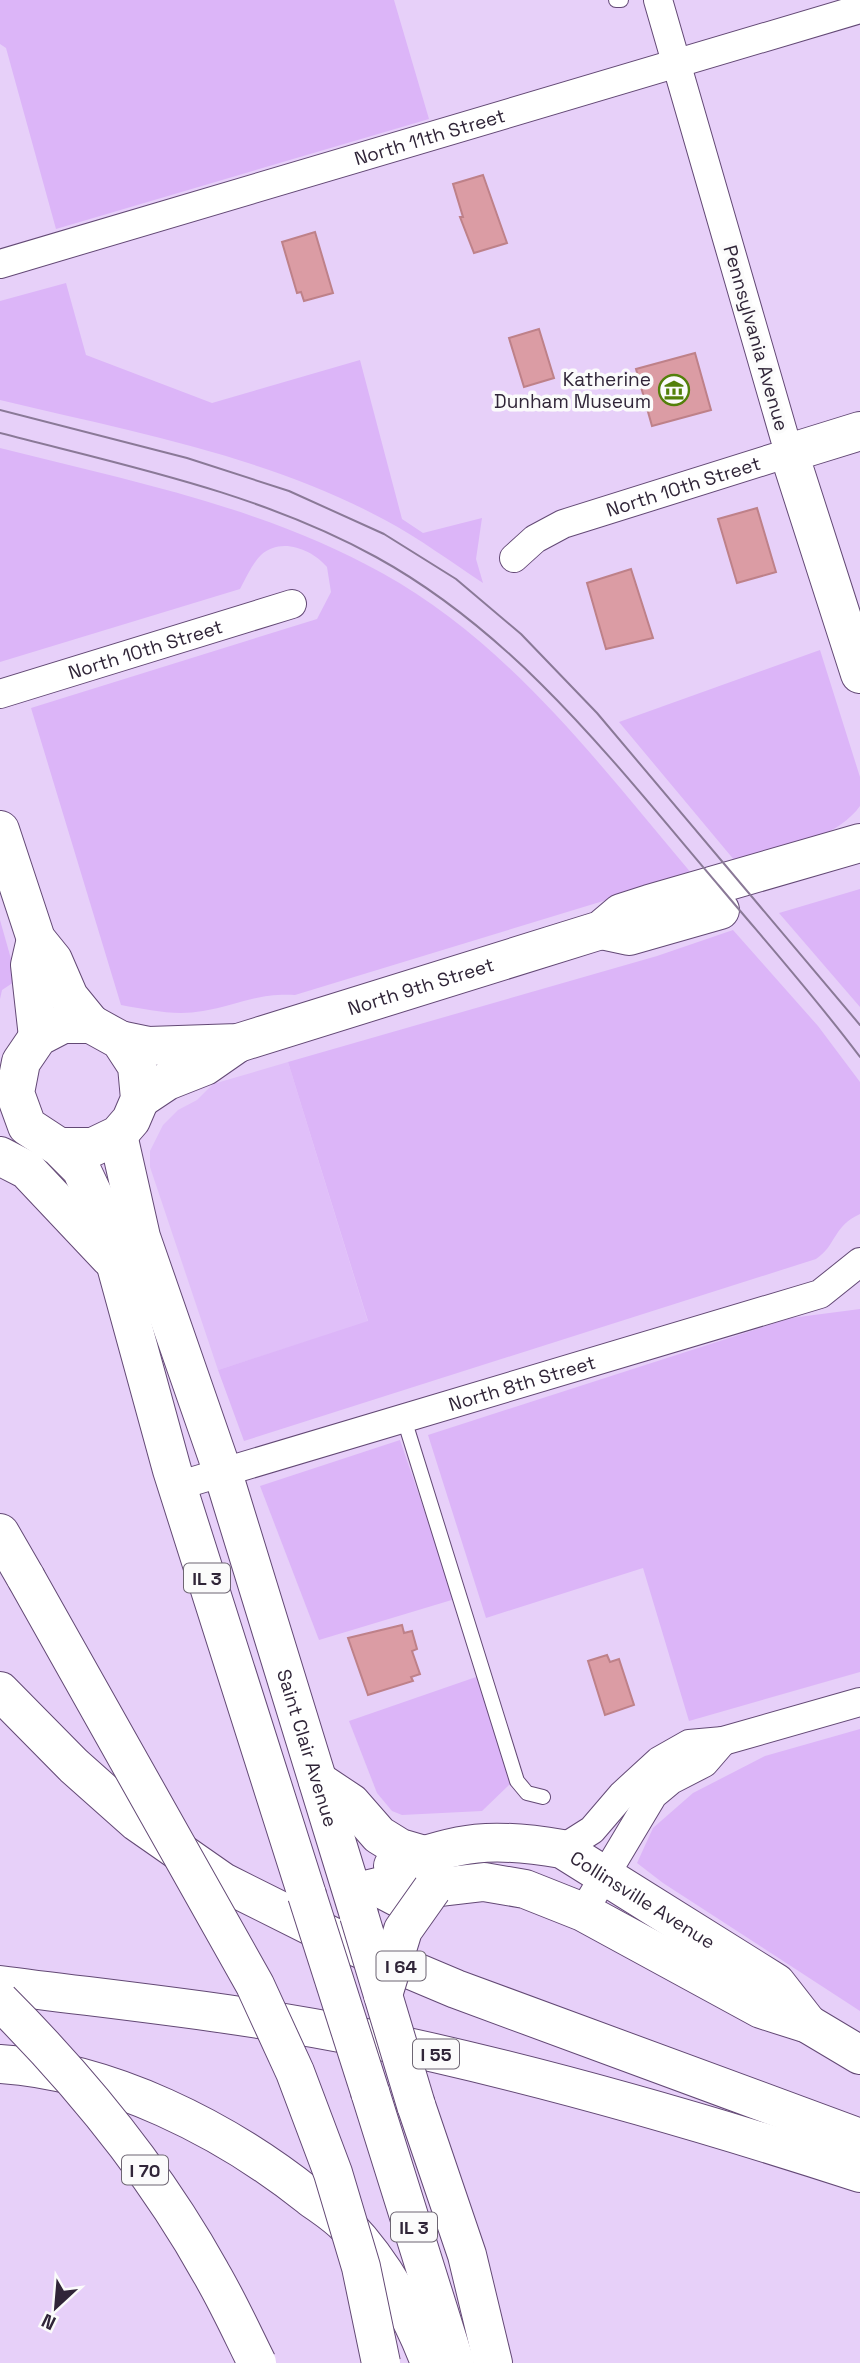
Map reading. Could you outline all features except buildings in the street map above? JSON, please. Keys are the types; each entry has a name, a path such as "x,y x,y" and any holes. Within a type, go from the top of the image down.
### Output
{"main road":[{"name":"North 10th Street","path":"789,453 860,431"},
{"name":"Pennsylvania Avenue","path":"789,453 860,674"},
{"path":"0,830 36,939 53,960 69,997 106,1032 136,1066 140,1099 131,1120 118,1135 93,1147 59,1147 14,1121 30,965 36,939"},
{"name":"North 9th Street","path":"106,1032 149,1046 238,1043 601,929 621,913 860,843"},
{"name":"North 9th Street","path":"601,929 629,936 860,871"},
{"path":"20,1058 63,1024 106,1032"},
{"name":"North 9th Street","path":"140,1099 167,1081 205,1066 238,1043"},
{"name":"Saint Clair Avenue","path":"118,1135 141,1237 223,1473 318,1781 347,1900 383,1995 416,2105 467,2255 493,2363"},
{"name":"Saint Clair Avenue","path":"59,1147 81,1169 96,1200 177,1486 285,1815 347,1900"},
{"path":"0,1156 27,1170 112,1260"},
{"path":"0,1533 255,1985 289,2060 333,2173 361,2267 382,2363"},
{"name":"I 64","path":"0,1691 74,1766 137,1822 222,1882 335,1938 456,1989 860,2138"},
{"path":"318,1781 351,1804 379,1835 400,1848 428,1872 403,1930 383,1995"},
{"name":"Collinsville Avenue","path":"347,1900 399,1898 428,1872 472,1842 527,1843 562,1849 776,1983 808,2024"},
{"name":"Collinsville Avenue","path":"428,1872 524,1889 583,1912 761,2009 808,2024 860,2055"},
{"name":"Saint Clair Avenue","path":"347,1900 330,1960 455,2363"},
{"name":"I 55","path":"0,1985 223,2013 365,2038 556,2082 721,2128 860,2174"},
{"name":"I 70","path":"0,2001 60,2062 147,2172 211,2272 257,2363"},
{"path":"0,2064 92,2082 154,2103 218,2134 282,2174 348,2227 390,2284 419,2334 430,2363"}],"street":[{"name":"Pennsylvania Avenue","path":"658,0 789,453"},
{"name":"North 11th Street","path":"0,264 860,9"},
{"name":"North 10th Street","path":"514,558 535,539 563,524 789,453"},
{"name":"North 10th Street","path":"0,694 292,604"},
{"name":"North 8th Street","path":"177,1486 820,1294 860,1262"},
{"path":"562,1849 592,1830 622,1795 659,1760 689,1744 723,1741 860,1702"},
{"path":"583,1912 653,1795 671,1780 704,1763 723,1741"}],"lane":[{"path":"404,1419 517,1781 527,1793 543,1797"}],"shaded area":[{"path":"0,0 394,0 429,119 56,229 6,48 0,44"},
{"path":"66,283 86,355 212,403 360,360 402,519 423,533 482,518 476,559 483,583 385,520 293,479 197,448 0,400 0,301"},
{"path":"0,448 196,498 244,513 337,550 382,573 471,634 512,670 587,749 692,874 295,995 258,998 216,1009 182,1013 121,1005 31,708 317,619 331,592 327,567 305,551 278,546 261,555 240,589 0,662"},
{"path":"820,650 860,777 860,806 849,818 820,836 735,861 619,722"},
{"path":"860,889 860,1007 779,913"},
{"path":"0,920 17,980 2,990 0,999"},
{"path":"733,930 818,1026 860,1082 860,1214 839,1230 823,1254 816,1259 244,1441 218,1370 368,1321 288,1062 657,956"},
{"path":"288,1062 368,1322 218,1370 150,1167 150,1151 163,1125 178,1110 197,1100 213,1084"},
{"path":"860,1309 860,1672 689,1721 643,1568 486,1618 428,1435 791,1318"},
{"path":"400,1440 455,1599 319,1640 260,1486"},
{"path":"479,1676 510,1784 482,1811 402,1815 392,1811 377,1793 349,1721"},
{"path":"860,1729 860,2011 663,1883 637,1863 653,1828 693,1793 765,1756"}],"tram line":[{"path":"0,410 187,458 289,491 384,534 456,579 521,634 597,713 860,1025"},
{"path":"0,433 240,498 332,535 376,557 427,589 475,624 520,664 603,750 809,992 860,1057"}],"place":[{"name":"Katherine Dunham Museum","path":"674,390"}]}
